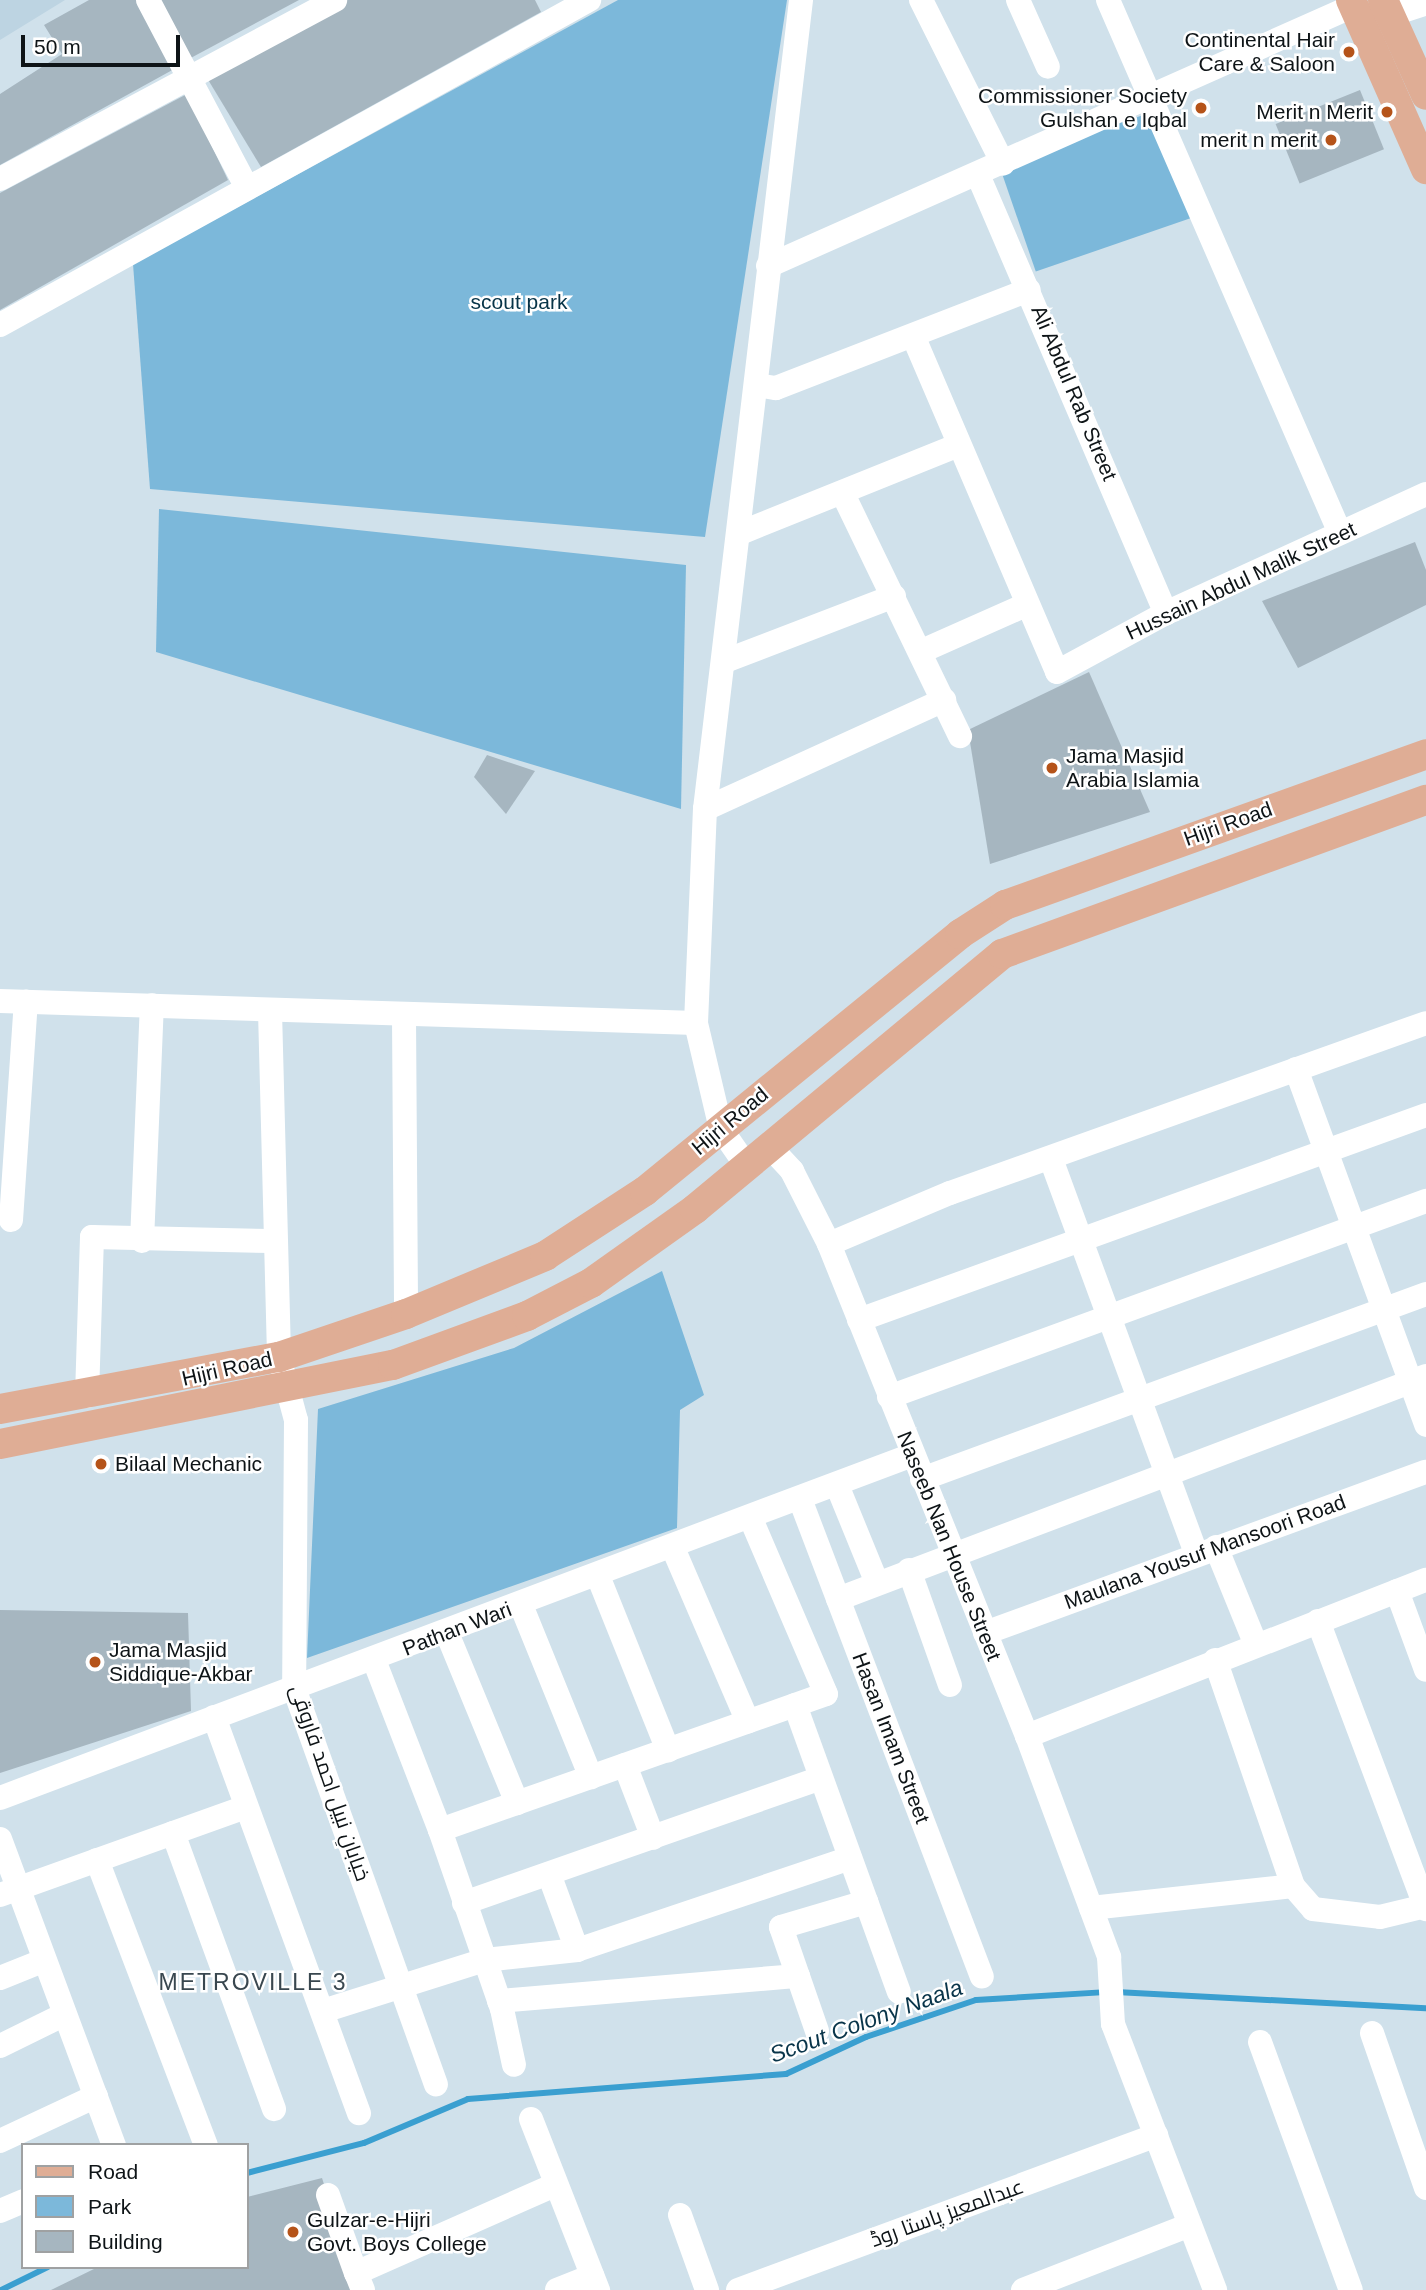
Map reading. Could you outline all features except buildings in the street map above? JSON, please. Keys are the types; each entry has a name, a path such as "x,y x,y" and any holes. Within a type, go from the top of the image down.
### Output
{"main road":[{"path":"1352,3 1426,169"},
{"path":"1387,7 1426,95"},
{"name":"Hijri Road","path":"0,1409 87,1396 279,1357 406,1314 545,1256 645,1191 1005,905 1426,754"},
{"name":"Hijri Road","path":"0,1444 286,1389 393,1365 527,1316 591,1283 746,1165 1002,954 1426,800"}],"street":[{"path":"148,0 247,188"},
{"path":"0,179 335,0"},
{"path":"0,324 247,188 555,8 589,0"},
{"path":"746,1165 721,1129 696,1023 705,809 725,661 768,266 801,0"},
{"path":"921,0 1003,164"},
{"path":"1018,0 1048,67"},
{"path":"1108,0 1340,533"},
{"path":"768,266 1150,99 1352,3"},
{"path":"1387,7 1426,3"},
{"name":"Ali Abdul Rab Street","path":"978,175 1166,613"},
{"path":"756,385 776,388 914,338 1029,290"},
{"path":"914,338 1027,606 922,651"},
{"path":"740,533 844,494 959,445"},
{"path":"844,494 922,651 960,736"},
{"name":"Hussain Abdul Malik Street","path":"1027,606 1057,672 1166,613 1426,494"},
{"path":"725,661 894,596"},
{"path":"705,809 944,700"},
{"path":"0,1001 404,1017 696,1023"},
{"path":"11,1220 26,1002"},
{"path":"142,1241 152,1005"},
{"name":"خیابانِ نبیل احمد فاروقی","path":"270,1011 273,1241 279,1357 296,1420 293,1688 436,2084"},
{"path":"404,1017 406,1314"},
{"path":"829,1244 950,1193 1426,1023"},
{"path":"1296,1069 1382,1308 1418,1379 1426,1425"},
{"path":"859,1320 1426,1115"},
{"name":"Naseeb Nan House Street","path":"769,1146 792,1171 829,1244 1027,1736 1110,1957 1113,2024 1215,2290"},
{"path":"1051,1159 1166,1473 1256,1645"},
{"path":"889,1397 1426,1201"},
{"path":"87,1396 92,1237 142,1241 273,1241"},
{"path":"922,1479 1426,1294"},
{"path":"838,1599 952,1553 1418,1379"},
{"name":"Pathan Wari","path":"0,1798 751,1519 912,1455"},
{"name":"Maulana Yousuf Mansoori Road","path":"985,1633 1206,1550 1426,1472"},
{"path":"837,1485 877,1583"},
{"name":"Hasan Imam Street","path":"800,1500 982,1977"},
{"path":"440,1830 825,1694 751,1519"},
{"path":"673,1548 748,1722"},
{"path":"909,1570 950,1685"},
{"path":"598,1576 668,1750"},
{"path":"1027,1736 1215,1660 1426,1580"},
{"path":"1397,1591 1426,1670"},
{"path":"521,1605 591,1777"},
{"path":"1215,1660 1293,1886 1313,1909 1380,1917 1425,1908 1318,1621"},
{"path":"447,1633 517,1803"},
{"path":"374,1660 440,1830 485,1960 499,2001 514,2065"},
{"path":"795,1705 899,1992"},
{"path":"214,1717 359,2113"},
{"path":"625,1765 653,1838"},
{"path":"464,1903 821,1778"},
{"path":"9,1892 246,1807"},
{"path":"173,1833 274,2109"},
{"path":"0,1839 9,1892 45,1960 113,2143"},
{"path":"323,2011 485,1960 577,1950 850,1858"},
{"path":"97,1860 205,2143"},
{"path":"549,1874 577,1950"},
{"path":"1091,1908 1293,1886"},
{"path":"817,2031 781,1927 866,1902"},
{"path":"0,1978 45,1960"},
{"path":"499,2001 798,1976"},
{"path":"0,2046 65,2014"},
{"path":"1372,2033 1426,2188"},
{"path":"1260,2042 1351,2290"},
{"path":"0,2141 96,2096"},
{"path":"531,2119 595,2283 557,2290"},
{"name":"عبدالمعیز پاستا روڈ","path":"738,2290 1156,2135"},
{"path":"328,2194 359,2281 555,2185"},
{"path":"0,2211 21,2202"},
{"path":"680,2215 707,2290"},
{"path":"1023,2290 1190,2225"}],"shaded area":[{"path":"0,0 65,0 0,40"}],"green space":[{"name":"scout park","path":"618,0 787,0 705,537 150,489 133,264"},
{"path":"1155,111 1192,218 1036,272 999,165"},
{"path":"159,509 686,565 681,809 156,652"},
{"path":"662,1271 704,1395 680,1410 677,1528 307,1658 318,1409 514,1348"}],"waterway":[{"name":"Scout Colony Naala","path":"248,2173 364,2143 468,2099 786,2074 866,2037 976,2000 1105,1992"},
{"name":"Scout Colony Naala","path":"1116,1992 1426,2008"},
{"name":"Scout Colony Naala","path":"1,2290 44,2269"}],"place":[{"name":"Continental Hair Care & Saloon","path":"1349,52"},
{"name":"Commissioner Society Gulshan e Iqbal","path":"1201,108"},
{"name":"Merit n Merit","path":"1387,112"},
{"name":"merit n merit","path":"1331,140"},
{"name":"Jama Masjid Arabia Islamia","path":"1052,768"},
{"name":"Bilaal Mechanic","path":"101,1464"},
{"name":"Jama Masjid Siddique-Akbar","path":"95,1662"},
{"name":"Gulzar-e-Hijri Govt. Boys College","path":"293,2232"}],"district":[{"name":"METROVILLE 3","path":"253,1982"}]}
